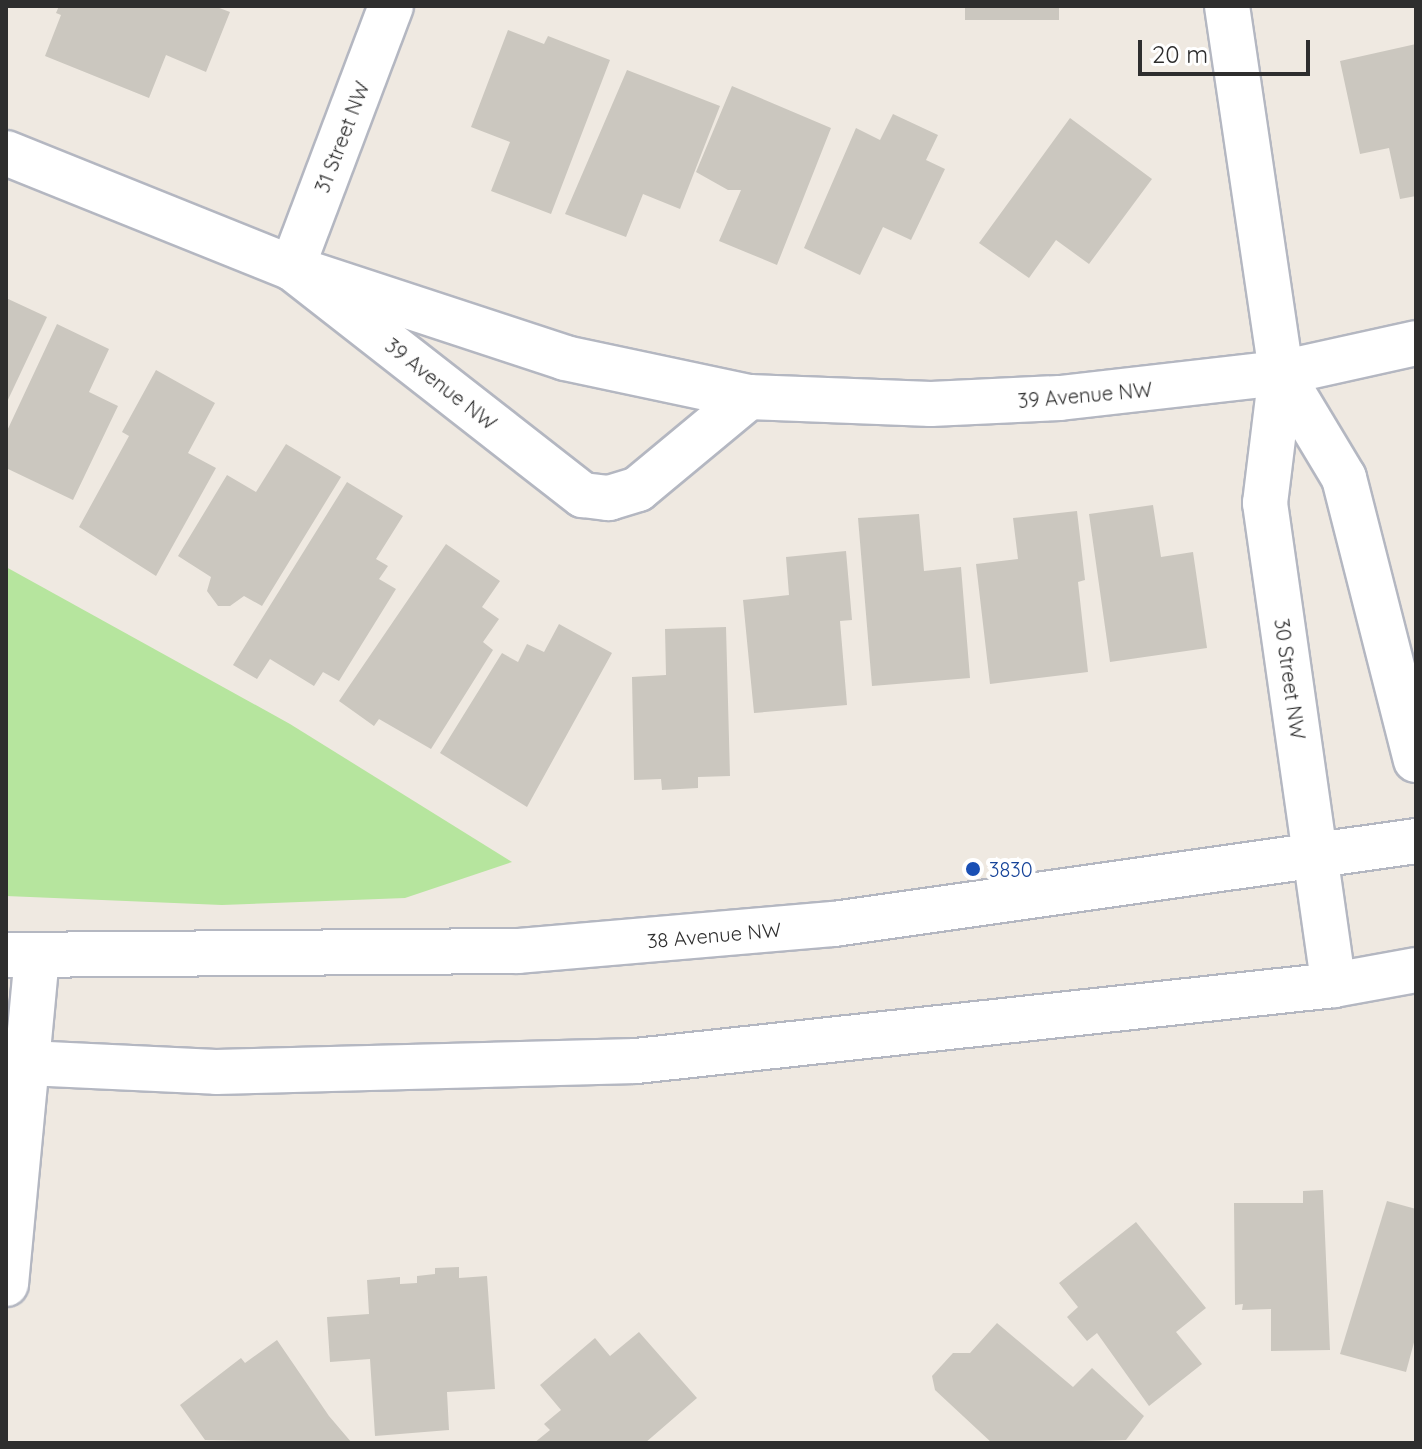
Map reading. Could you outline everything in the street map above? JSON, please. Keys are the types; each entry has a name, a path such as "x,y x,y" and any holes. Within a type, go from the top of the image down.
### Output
{"street":[{"name":"31 Street NW","path":"292,268 391,6"},
{"name":"30 Street NW","path":"1227,6 1281,373 1265,503 1334,985"},
{"name":"39 Avenue NW","path":"6,153 292,268 565,358 749,397 931,404 1046,399 1281,373 1416,343"},
{"name":"39 Avenue NW","path":"292,268 583,495 609,498 638,489 749,397"},
{"name":"30 Street NW","path":"1281,373 1344,478 1416,760"},
{"name":"38 Avenue NW","path":"21,955 533,950 834,924 1416,841"},
{"path":"6,1284 21,955"},
{"path":"16,1062 216,1072 636,1061 1334,985 1416,970"}],"green space":[{"path":"6,567 290,724 512,862 405,898 222,905 6,896"}],"building":[{"path":"59,6 214,6 230,12 206,72 166,55 149,98 45,56 61,15 56,13"},
{"path":"965,6 1059,6 1059,20 965,20"},
{"path":"508,30 544,44 548,36 610,60 551,214 491,191 510,142 471,127"},
{"path":"1416,44 1416,196 1400,199 1389,148 1360,154 1340,61"},
{"path":"627,70 720,106 680,209 643,194 626,237 565,214"},
{"path":"732,86 831,128 777,265 719,241 741,190 728,190 696,172"},
{"path":"893,114 938,135 926,160 945,169 911,240 883,227 860,275 804,248 856,128 880,140"},
{"path":"1070,118 1152,179 1089,264 1056,240 1029,278 979,243"},
{"path":"6,298 47,317 6,404"},
{"path":"57,324 109,349 89,392 118,406 73,500 6,468 6,433"},
{"path":"156,370 215,403 188,453 216,468 156,576 79,527 129,436 122,432"},
{"path":"286,444 341,477 262,606 244,596 230,606 218,606 207,591 211,577 178,556 227,475 256,492"},
{"path":"347,482 403,516 376,559 388,566 379,579 396,589 339,681 323,672 314,686 270,659 257,679 233,665"},
{"path":"1153,505 1161,557 1193,552 1207,648 1110,662 1089,514"},
{"path":"1077,511 1085,580 1078,582 1088,672 990,684 976,564 1018,559 1013,518"},
{"path":"919,514 924,571 961,567 970,678 872,686 858,518"},
{"path":"446,544 500,581 482,607 499,619 483,642 493,650 431,749 379,719 374,726 339,701"},
{"path":"846,551 852,620 840,621 847,705 754,713 743,600 789,595 786,557"},
{"path":"559,624 612,653 527,807 440,753 502,653 518,662 527,644 544,652"},
{"path":"726,627 730,776 698,777 698,788 662,790 661,779 634,780 632,677 666,675 665,629"},
{"path":"1323,1190 1330,1350 1271,1351 1271,1309 1242,1310 1243,1304 1235,1305 1234,1203 1303,1203 1303,1191"},
{"path":"1387,1201 1416,1209 1416,1335 1406,1372 1340,1354"},
{"path":"1136,1222 1206,1308 1176,1332 1202,1364 1149,1406 1097,1333 1087,1341 1067,1317 1078,1307 1059,1283"},
{"path":"459,1267 459,1278 487,1276 495,1389 447,1392 449,1430 375,1436 370,1359 330,1362 327,1317 369,1314 367,1280 400,1277 400,1284 417,1283 417,1276 435,1274 435,1268"},
{"path":"997,1323 1073,1387 1092,1368 1144,1416 1126,1440 992,1443 935,1390 932,1376 953,1353 970,1353"},
{"path":"639,1332 697,1398 645,1443 534,1443 550,1430 544,1424 561,1410 540,1385 595,1338 610,1356"},
{"path":"277,1340 329,1416 352,1443 205,1440 180,1405 241,1358 245,1363"}],"place":[{"name":"3830","path":"973,869"}]}
